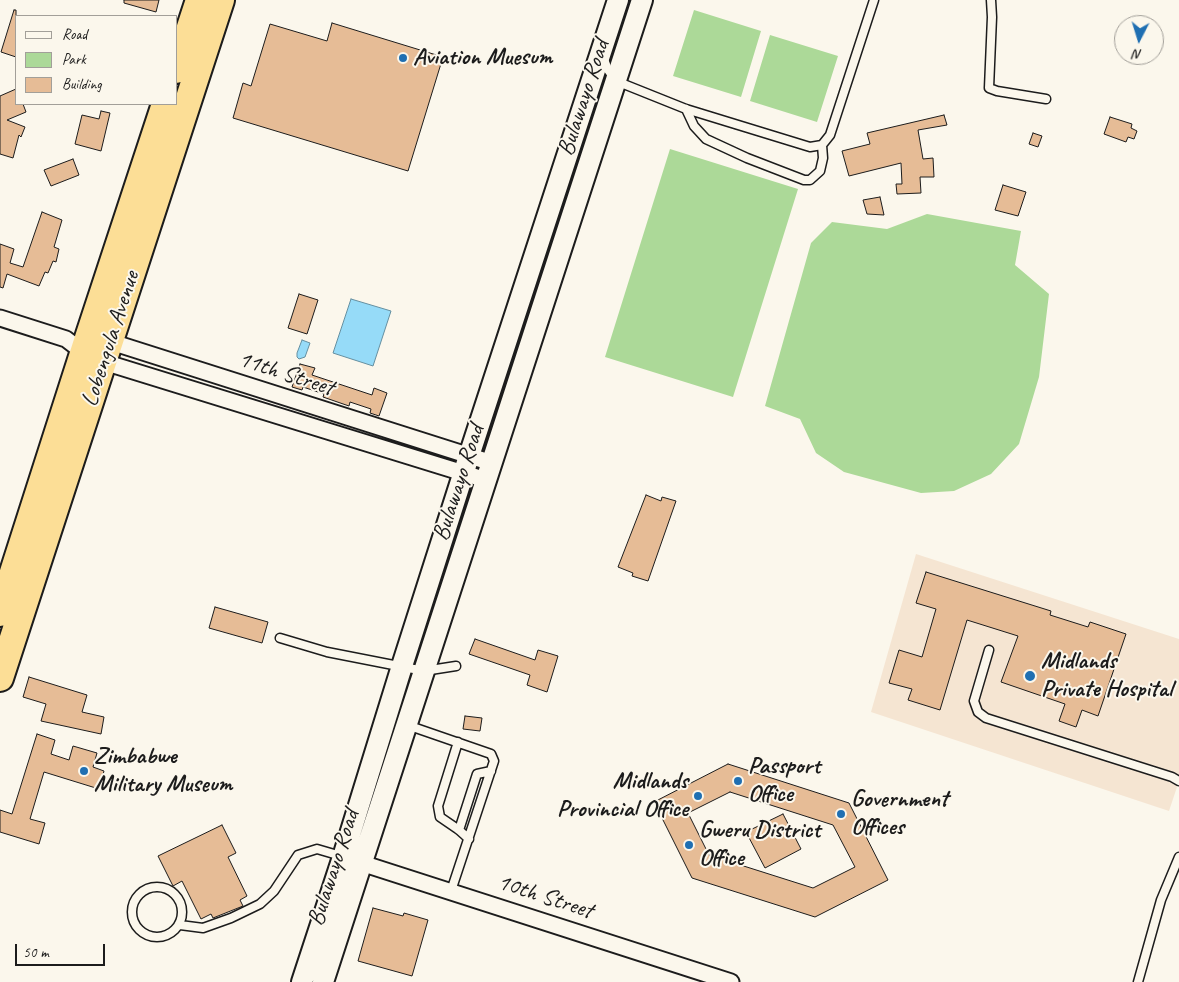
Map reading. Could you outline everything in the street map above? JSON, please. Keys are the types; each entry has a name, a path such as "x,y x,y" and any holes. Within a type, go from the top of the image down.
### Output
{"highway":[{"path":"178,64 199,0"},
{"name":"Lobengula Avenue","path":"0,678 90,346 221,0"},
{"name":"Lobengula Avenue","path":"0,613 90,346 165,105"}],"street":[{"name":"Bulawayo Road","path":"302,982 408,725 489,472 600,88 601,52 618,0"},
{"name":"Bulawayo Road","path":"323,982 402,666 466,464 600,88 642,0"},
{"name":"11th Street","path":"0,318 489,472"},
{"name":"11th Street","path":"90,346 466,464"},
{"name":"10th Street","path":"353,860 711,979 731,982"}],"lane":[{"path":"601,52 608,70 600,88 686,109 810,147 822,145 830,136 874,0"},
{"path":"991,0 989,88 1046,99"},
{"path":"686,109 694,126 706,139 747,158 804,180 810,180 820,170 823,158 822,145"},
{"path":"280,638 336,654 424,671 456,666"},
{"path":"988,650 974,701 978,712 986,718 1172,777 1179,781"},
{"path":"408,725 491,754 494,761 451,891"},
{"path":"458,742 438,806 440,817 469,839"},
{"path":"459,830 477,774 490,771"},
{"path":"180,925 183,907 174,892 157,886 140,892 131,907 134,925 148,936 166,937 180,925 203,928 231,918 260,904 274,891 298,855 317,850 353,860"},
{"path":"1138,982 1161,900 1179,857"}],"shaded area":[{"name":"Midlands Private Hospital","path":"916,554 1179,639 1179,781 1169,811 871,712"}],"green space":[{"path":"694,10 761,31 741,97 673,76"},
{"path":"770,35 838,56 817,122 750,101"},
{"path":"670,149 798,189 733,397 605,357"},
{"path":"927,214 1021,231 1015,265 1049,294 1039,377 1019,444 991,474 954,491 921,493 844,472 816,453 800,419 765,406 811,243 832,222 887,229"}],"water":[{"path":"351,299 391,311 373,366 333,353"},
{"path":"302,340 310,343 305,357 299,359 297,353"}],"building":[{"path":"124,0 159,0 156,12 124,3"},
{"path":"14,10 16,10 15,57 1,52"},
{"path":"332,23 443,57 408,171 233,118 243,83 251,86 270,24 327,41"},
{"path":"15,89 15,105 23,105 26,112 7,120 25,127 21,137 19,135 13,158 0,154 0,96"},
{"path":"101,111 110,113 101,151 75,144 82,115 99,119"},
{"path":"944,115 947,125 918,130 923,159 933,158 934,177 920,177 921,193 897,194 896,184 902,184 901,163 849,176 842,151 870,144 867,133"},
{"path":"1110,117 1132,124 1131,128 1137,131 1134,139 1128,137 1126,142 1104,134"},
{"path":"1033,133 1042,136 1038,147 1029,144"},
{"path":"73,159 79,175 51,186 44,170"},
{"path":"1003,185 1026,192 1018,216 995,210"},
{"path":"880,197 884,215 867,214 863,200"},
{"path":"42,212 62,220 54,247 59,249 56,262 53,261 48,273 45,272 39,286 7,274 3,288 0,287 0,244 14,249 10,263 23,267"},
{"path":"299,294 318,300 307,334 288,328"},
{"path":"300,364 315,368 312,375 372,395 374,388 387,393 379,416 370,413 371,409 350,402 349,406 323,397 324,394 303,387 302,390 292,387"},
{"path":"646,495 661,501 662,497 676,501 648,581 632,576 633,573 618,567"},
{"path":"926,572 1051,611 1050,615 1088,627 1090,622 1126,634 1098,716 1082,710 1076,727 1059,721 1065,704 1001,682 1018,636 967,620 940,710 908,700 912,689 889,683 899,650 922,657 936,609 916,603"},
{"path":"215,607 268,622 262,643 209,628"},
{"path":"475,639 535,660 538,650 558,656 547,692 527,685 530,675 469,654"},
{"path":"29,677 87,695 82,712 104,717 101,734 41,721 46,704 23,697"},
{"path":"465,716 482,718 480,731 463,729"},
{"path":"37,734 55,740 51,754 69,760 73,746 97,753 93,767 104,771 99,789 44,772 30,819 45,823 39,844 0,832 0,810 12,814"},
{"path":"728,764 849,803 888,880 815,917 692,878 654,802","holes":["730,792 833,825 855,867 813,888 709,855 688,813"]},
{"path":"783,814 801,849 765,868 746,832"},
{"path":"222,825 236,853 228,857 247,896 240,900 243,906 213,918 211,914 201,919 182,881 173,886 158,856"},
{"path":"373,908 403,916 404,913 428,920 412,976 358,961"}],"place":[{"name":"Aviation Muesum","path":"403,58"},
{"name":"Midlands Private Hospital","path":"1030,676"},
{"name":"Zimbabwe Military Museum","path":"84,771"},
{"name":"Passport Office","path":"738,781"},
{"name":"Midlands Provincial Office","path":"698,796"},
{"name":"Government Offices","path":"841,814"},
{"name":"Gweru District Office","path":"689,845"}]}
